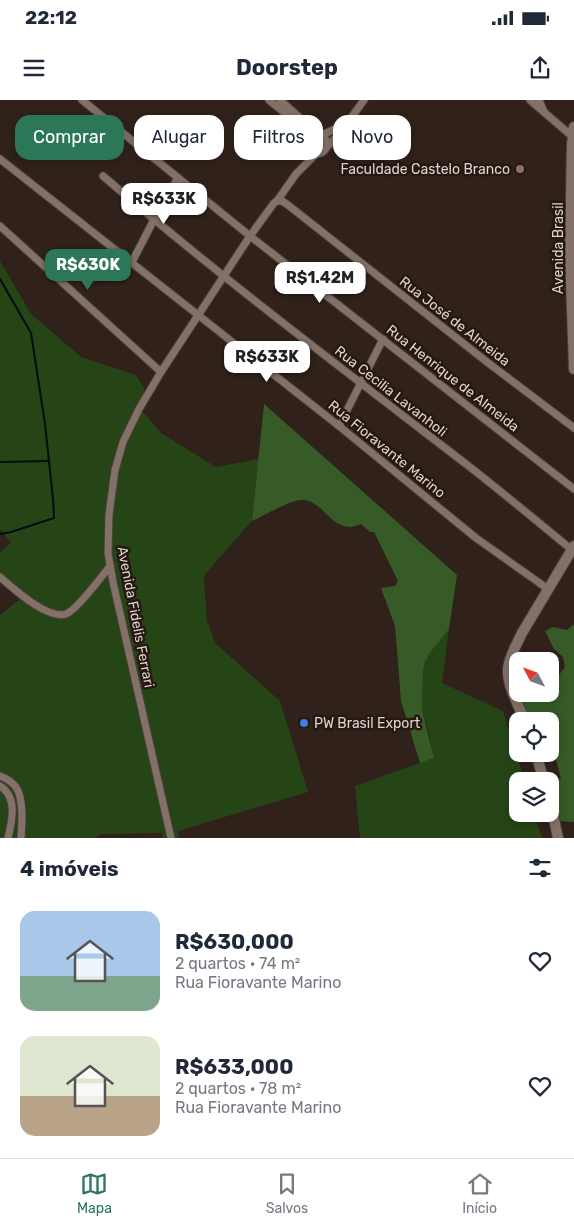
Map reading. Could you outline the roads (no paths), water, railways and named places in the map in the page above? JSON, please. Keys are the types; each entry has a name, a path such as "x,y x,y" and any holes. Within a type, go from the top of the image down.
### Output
{"main road":[{"name":"Avenida Brasil","path":"574,130 570,252 574,369"},
{"path":"521,712 509,679 509,664 522,632 573,548"},
{"path":"555,822 558,838"}],"street":[{"name":"Rua Henrique de Almeida","path":"82,100 250,236 574,489"},
{"path":"269,100 286,115"},
{"path":"280,100 298,115"},
{"path":"352,115 364,100"},
{"path":"530,100 544,113 574,130"},
{"path":"539,100 544,113"},
{"path":"323,136 327,143 326,147"},
{"path":"323,152 333,140"},
{"name":"Rua Fioravante Marino","path":"0,159 339,426 476,538 548,588"},
{"name":"Avenida Fidelis Ferrari","path":"171,838 136,689 110,566 108,552 109,515 115,470 130,426 161,372 250,236 296,174 310,160"},
{"name":"Rua Cecilia Lavanholi","path":"103,176 224,276 573,548"},
{"path":"132,262 178,178"},
{"name":"Rua José de Almeida","path":"276,202 288,205 574,428"},
{"path":"0,226 161,372"},
{"path":"339,426 383,339"},
{"path":"0,576 28,600 42,609 58,615 66,614 76,606 110,566"},
{"path":"0,776 16,786 20,796 21,838"},
{"path":"0,786 7,792 12,804 8,838"}],"waterway":[{"path":"0,279 31,333 45,424 54,518 0,534"},
{"path":"0,462 49,461"}],"place":[{"name":"Faculdade Castelo Branco","path":"520,169"},
{"name":"PW Brasil Export","path":"304,723"}]}
